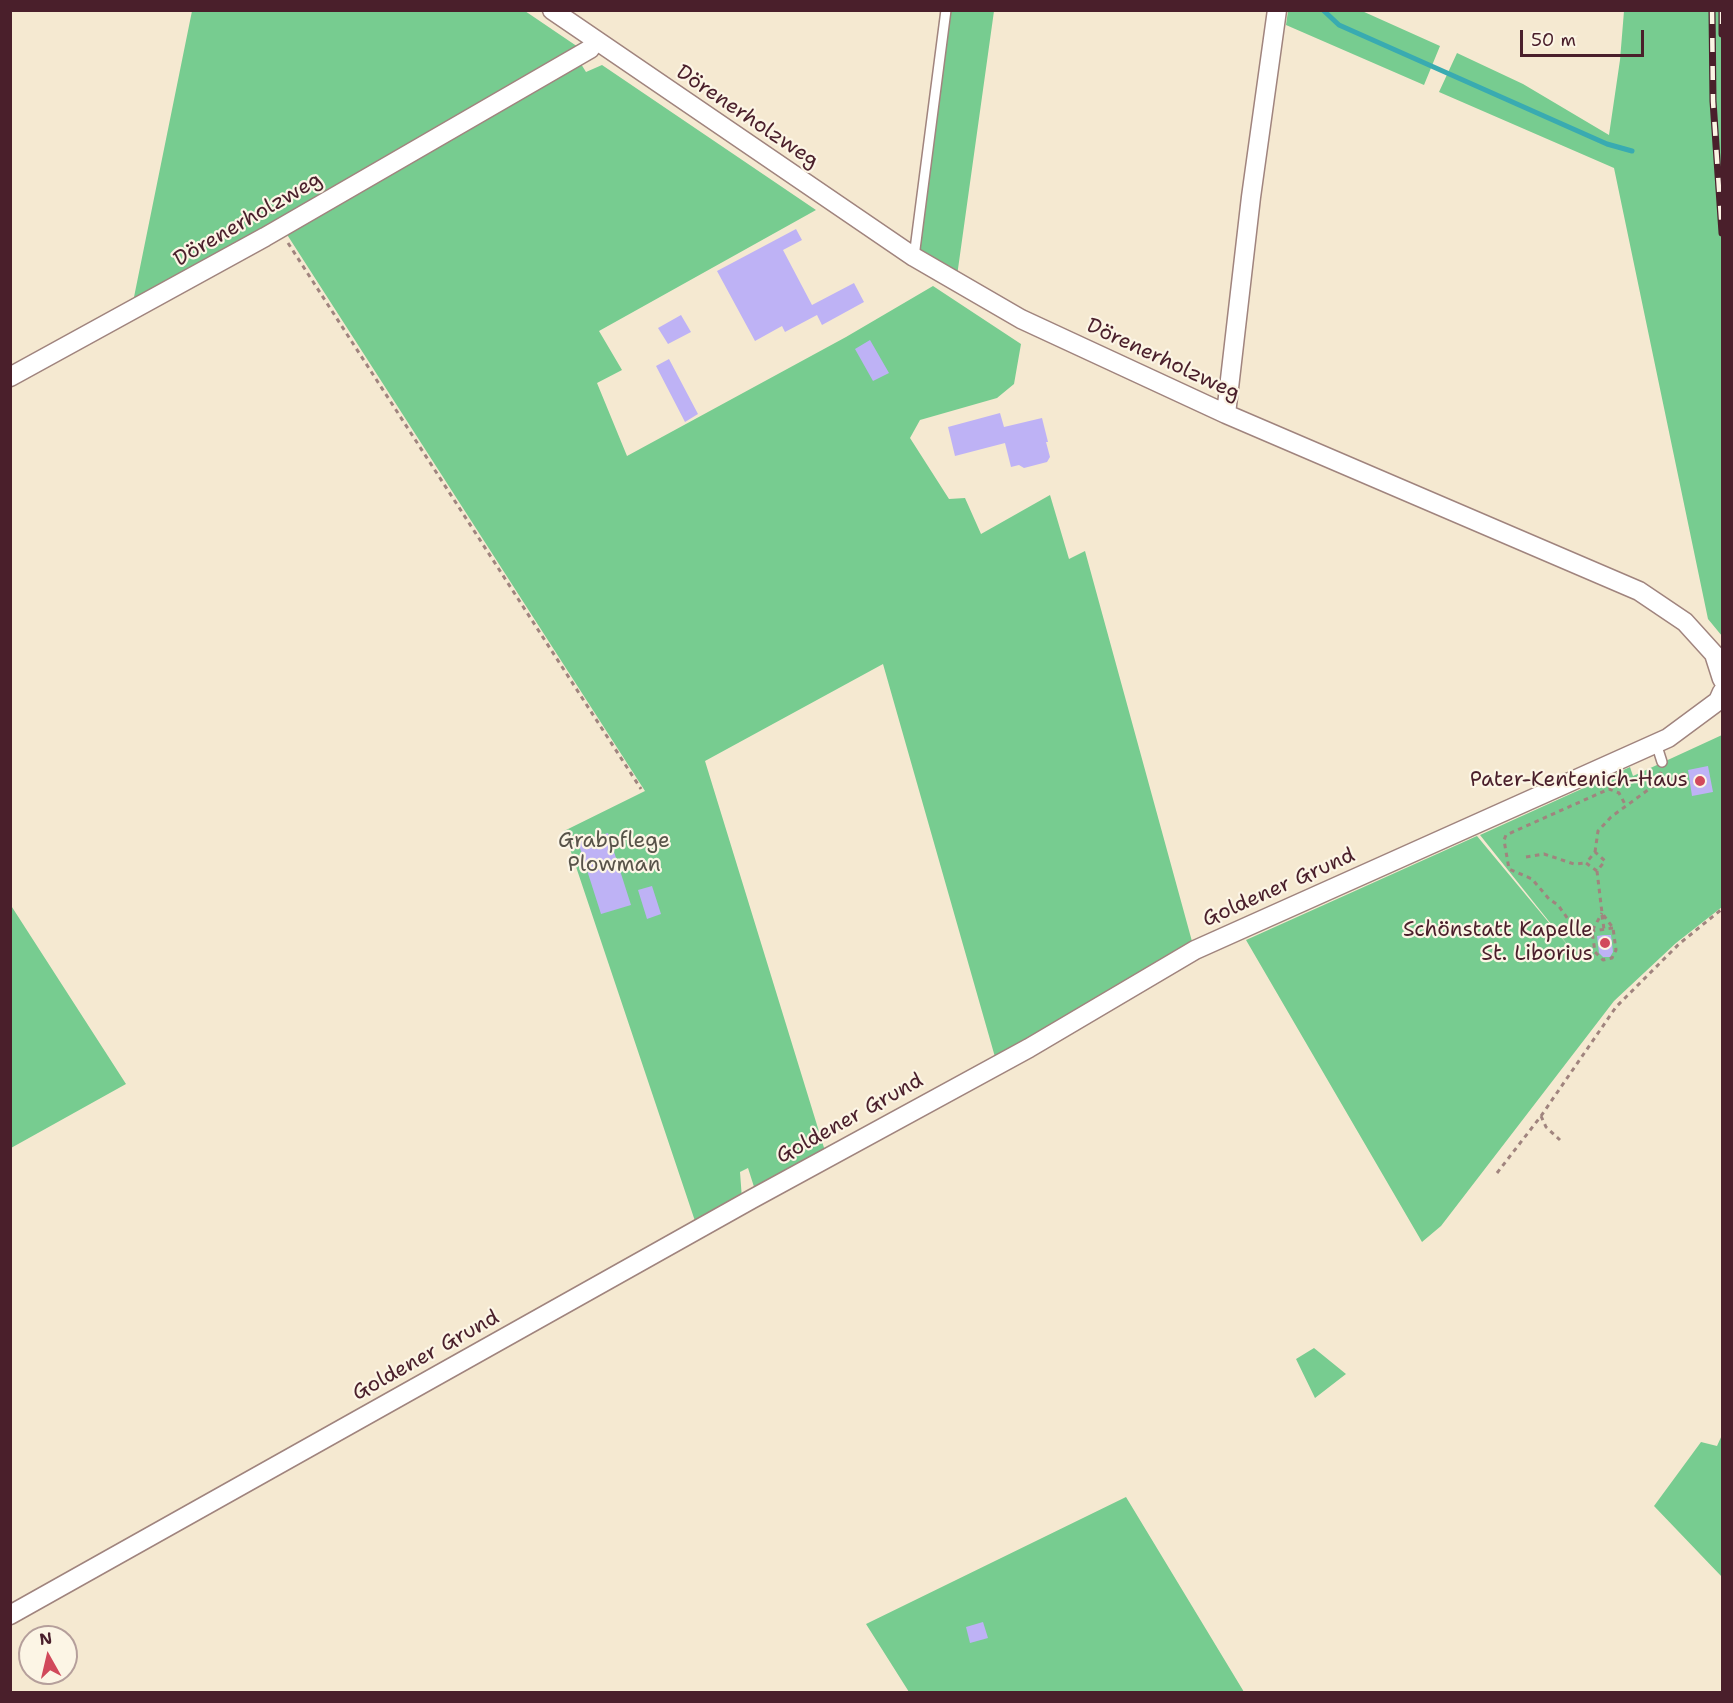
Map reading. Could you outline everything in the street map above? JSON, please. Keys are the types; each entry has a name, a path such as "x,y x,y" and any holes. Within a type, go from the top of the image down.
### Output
{"street":[{"name":"Dörenerholzweg","path":"552,10 914,256 1021,319 1226,414 1639,591 1685,622 1714,654 1722,679"},
{"path":"1226,414 1251,197 1277,10"},
{"name":"Dörenerholzweg","path":"10,377 279,229 590,49 595,40"},
{"name":"Goldener Grund","path":"10,1615 752,1198 1029,1048 1195,950 1668,738 1718,701 1722,692"}],"lane":[{"path":"914,256 946,10"},
{"path":"1656,743 1662,762"}],"path":[{"path":"279,229 641,789"},
{"path":"1586,863 1595,852 1598,831 1656,784 1661,774 1662,762"},
{"path":"1656,784 1664,784 1688,771"},
{"path":"1613,928 1578,933 1558,905 1549,899 1532,879 1511,871 1504,840 1506,835 1609,789 1619,793 1626,806"},
{"path":"1595,852 1605,861 1598,871 1604,929"},
{"path":"1526,857 1544,854 1574,864 1586,863 1598,871"},
{"path":"1497,1173 1541,1116 1616,1007 1678,944 1722,909"},
{"path":"1602,913 1613,928 1616,950 1612,958 1603,960 1595,952 1593,931 1602,913"},
{"path":"1541,1116 1546,1127 1560,1140"}],"green space":[{"path":"192,11 525,11 581,49 133,302"},
{"path":"950,11 994,11 957,276 915,251"},
{"path":"1288,11 1362,11 1440,46 1424,85 1286,25"},
{"path":"1624,11 1722,11 1722,636 1708,619 1614,168 1439,92 1457,53 1523,84 1609,135 1620,60"},
{"name":"Grabpflege Plowman","path":"581,64 586,72 602,65 816,210 599,331 622,370 597,383 627,456 846,337 933,286 1021,344 1014,384 997,398 920,420 910,438 949,499 965,498 981,534 1050,495 1069,559 1085,551 1193,945 995,1057 883,664 705,761 825,1151 755,1190 748,1168 740,1172 742,1199 696,1224 564,831 645,791 286,233"},
{"path":"1722,735 1722,907 1676,943 1614,1001 1441,1226 1422,1242 1246,940 1477,836 1575,954 1480,835 1630,767 1633,776"},
{"path":"10,904 126,1084 11,1148 10,1148"},
{"path":"1314,1348 1346,1374 1315,1398 1296,1359"},
{"path":"1722,1435 1722,1577 1654,1506 1701,1442 1717,1446"},
{"path":"1126,1497 1244,1692 909,1692 866,1624"}],"building":[{"path":"796,229 802,240 783,250 812,305 854,283 864,302 822,325 817,315 785,332 782,326 755,341 717,271"},
{"path":"681,315 691,332 668,344 658,328"},
{"path":"870,340 889,373 873,381 855,349"},
{"path":"669,359 698,414 685,422 656,366"},
{"path":"1000,413 1004,427 1042,418 1050,457 1047,462 1024,468 1019,465 1011,467 1005,443 955,456 948,427"},
{"name":"Pater-Kentenich-Haus","path":"1708,766 1713,792 1692,796 1688,770"},
{"path":"608,833 631,905 601,914 578,842"},
{"path":"652,886 661,914 647,919 638,890"},
{"name":"Schönstatt Kapelle St. Liborius","path":"1611,935 1613,952 1610,957 1603,957 1599,953 1597,936"},
{"path":"983,1622 988,1638 970,1643 966,1627"}],"waterway":[{"path":"1323,10 1339,25 1607,144 1632,151"}],"railway":[{"path":"1712,10 1713,101 1722,233"},
{"path":"1722,10 1722,34"}],"place":[{"name":"Pater-Kentenich-Haus","path":"1700,781"},
{"name":"Schönstatt Kapelle St. Liborius","path":"1605,943"}]}
